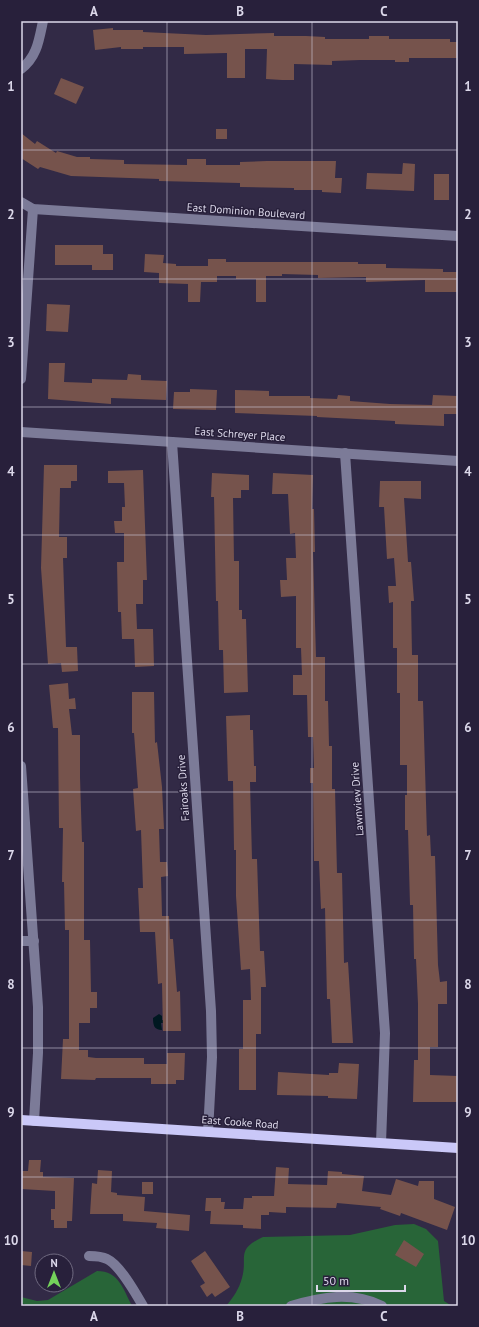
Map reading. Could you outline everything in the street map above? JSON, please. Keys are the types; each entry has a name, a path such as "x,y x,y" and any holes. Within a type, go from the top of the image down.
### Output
{"main road":[{"name":"East Cooke Road","path":"21,1120 458,1148"}],"street":[{"path":"21,69 32,59 37,49 43,21"},
{"path":"21,202 33,209 21,379"},
{"name":"East Dominion Boulevard","path":"33,209 458,236"},
{"name":"East Schreyer Place","path":"21,432 458,461"},
{"name":"Fairoaks Drive","path":"172,442 211,1011 212,1057 208,1132"},
{"name":"Lawnview Drive","path":"345,453 385,1033 381,1143"},
{"path":"21,766 38,1007 38,1053 34,1121"},
{"path":"21,941 34,941"},
{"path":"89,1256 99,1256 109,1260 118,1268 143,1306"},
{"path":"291,1306 320,1297 351,1297 369,1300 382,1306"}],"green space":[{"path":"414,1224 426,1229 438,1241 444,1301 452,1306 226,1306 236,1293 241,1282 244,1254 246,1250 254,1242 263,1237 350,1235 395,1225"},
{"path":"97,1271 110,1274 123,1287 132,1306 21,1306 21,1297 37,1301 48,1300 60,1293 74,1293 74,1285"}],"water":[{"path":"159,1014 162,1016 162,1020 164,1020 165,1023 161,1023 162,1030 154,1027 153,1023 153,1018"}],"building":[{"path":"113,28 113,30 143,30 143,32 206,35 274,33 274,36 325,37 325,39 369,39 369,36 389,36 389,39 450,39 450,42 458,42 458,58 409,58 409,62 395,62 395,60 332,61 332,65 294,64 294,80 282,80 266,79 267,49 245,49 245,78 227,78 227,53 184,54 184,47 143,47 143,49 121,49 121,47 95,50 93,30"},
{"path":"61,78 84,87 76,104 54,94"},
{"path":"216,129 227,129 227,139 216,139"},
{"path":"21,133 35,144 37,141 56,153 57,151 77,157 90,157 90,159 124,160 124,164 187,165 187,159 206,159 206,165 240,165 240,162 267,161 336,161 335,178 342,178 341,193 322,192 322,190 294,190 294,188 240,187 240,183 159,181 159,179 71,176 40,167 38,169 21,158"},
{"path":"403,163 415,164 414,191 366,189 367,173 402,174"},
{"path":"434,174 449,174 449,200 434,200"},
{"path":"55,245 103,245 103,254 113,254 113,270 92,270 92,265 55,265"},
{"path":"145,254 164,255 163,263 176,264 176,266 208,266 208,259 226,259 226,262 358,262 358,264 386,264 386,268 443,269 443,272 458,272 458,292 425,292 425,280 366,282 366,277 318,278 318,275 282,274 282,276 266,276 266,302 256,302 256,279 236,279 236,276 217,276 217,282 201,282 200,302 188,302 188,284 159,283 159,273 144,272"},
{"path":"47,304 70,305 68,332 46,331"},
{"path":"49,363 65,363 64,382 92,383 92,379 127,380 128,374 141,375 141,380 167,381 166,400 111,398 111,404 48,399"},
{"path":"190,389 217,390 216,410 173,409 174,392 190,392"},
{"path":"235,390 269,391 269,396 310,396 310,398 337,399 338,395 350,396 350,401 390,404 432,405 433,395 458,396 458,414 444,414 444,426 395,424 395,421 317,416 235,413"},
{"path":"44,465 77,465 77,481 71,481 71,488 60,488 59,537 67,537 67,558 63,558 66,647 77,647 78,671 62,672 61,663 48,664 41,568"},
{"path":"143,470 147,580 143,580 143,604 136,604 137,629 153,629 154,666 135,667 134,639 122,639 121,612 118,612 117,562 124,562 124,533 115,533 114,521 122,521 122,507 125,507 124,483 108,483 108,471"},
{"path":"212,473 249,475 249,490 241,490 241,498 233,498 234,561 239,561 239,610 242,610 242,619 246,619 248,692 224,693 223,650 219,650 218,601 216,601 214,497 211,497"},
{"path":"273,473 313,475 312,509 314,509 315,552 313,552 316,657 325,657 325,701 328,701 329,746 332,746 332,789 335,789 337,873 342,873 344,963 348,962 353,1043 332,1043 330,999 327,999 325,908 321,909 319,861 314,861 313,783 310,783 310,768 314,768 313,737 308,737 307,695 293,695 293,675 302,675 301,648 296,648 296,596 281,597 280,580 287,580 286,558 296,558 295,533 290,534 288,494 272,494"},
{"path":"380,481 421,481 421,499 404,498 408,562 411,562 414,601 411,601 412,655 418,655 418,701 423,701 427,836 430,835 431,856 435,856 438,965 440,982 447,981 447,1004 438,1004 438,1047 430,1047 430,1075 458,1076 458,1102 413,1102 414,1060 418,1060 418,1004 416,959 414,959 413,905 410,905 408,830 405,830 407,765 400,765 400,693 397,693 397,648 393,648 393,602 389,603 388,586 396,586 394,558 387,559 384,507 379,507"},
{"path":"68,683 69,699 75,698 76,709 69,709 72,735 80,735 82,842 84,842 84,940 90,940 91,992 97,992 97,1008 90,1008 90,1023 79,1023 79,1050 88,1050 88,1057 96,1058 144,1058 144,1064 167,1064 167,1053 185,1053 184,1080 176,1080 176,1084 151,1084 151,1078 96,1078 95,1080 61,1079 63,1039 69,1039 69,930 65,930 64,882 62,882 63,828 59,828 58,728 53,728 49,685"},
{"path":"132,692 154,692 155,743 157,742 162,787 164,829 159,829 160,862 167,862 168,876 161,877 162,916 169,916 170,939 173,939 177,992 180,991 181,1031 163,1031 162,983 158,984 155,932 140,932 138,888 143,888 141,830 136,831 133,789 138,788 134,733 132,733"},
{"path":"250,715 250,730 253,730 254,766 256,766 256,782 250,782 252,859 257,859 260,951 264,951 266,987 261,987 261,1034 256,1034 256,1090 239,1090 239,1049 243,1049 243,1000 251,1000 250,969 241,970 236,896 236,850 234,850 233,781 228,781 226,716"},
{"path":"339,1063 359,1064 357,1099 328,1098 328,1096 277,1095 278,1072 329,1075 329,1073 338,1073"},
{"path":"29,1160 41,1160 40,1172 43,1172 43,1177 74,1178 72,1221 67,1221 67,1228 54,1228 54,1220 51,1220 51,1209 55,1209 55,1191 21,1189 21,1171 28,1171"},
{"path":"276,1167 289,1168 288,1184 327,1185 328,1171 342,1172 342,1174 364,1176 362,1191 391,1195 396,1179 418,1186 419,1181 434,1181 434,1199 455,1207 447,1230 401,1213 400,1216 380,1209 381,1207 337,1203 336,1208 286,1207 286,1213 269,1212 269,1215 261,1215 261,1229 243,1228 243,1225 210,1224 211,1211 205,1211 206,1198 221,1198 221,1202 225,1202 224,1209 243,1209 244,1198 252,1198 252,1196 274,1196"},
{"path":"98,1170 112,1171 111,1192 117,1193 117,1195 145,1197 144,1211 190,1215 189,1231 156,1228 157,1223 123,1221 123,1214 90,1214 92,1183 97,1184"},
{"path":"142,1182 153,1182 153,1194 142,1194"},
{"path":"404,1240 424,1254 416,1267 395,1255"},
{"path":"21,1251 32,1252 31,1266 21,1265"},
{"path":"205,1251 230,1287 215,1297 212,1293 207,1297 200,1286 205,1283 191,1261"}]}
